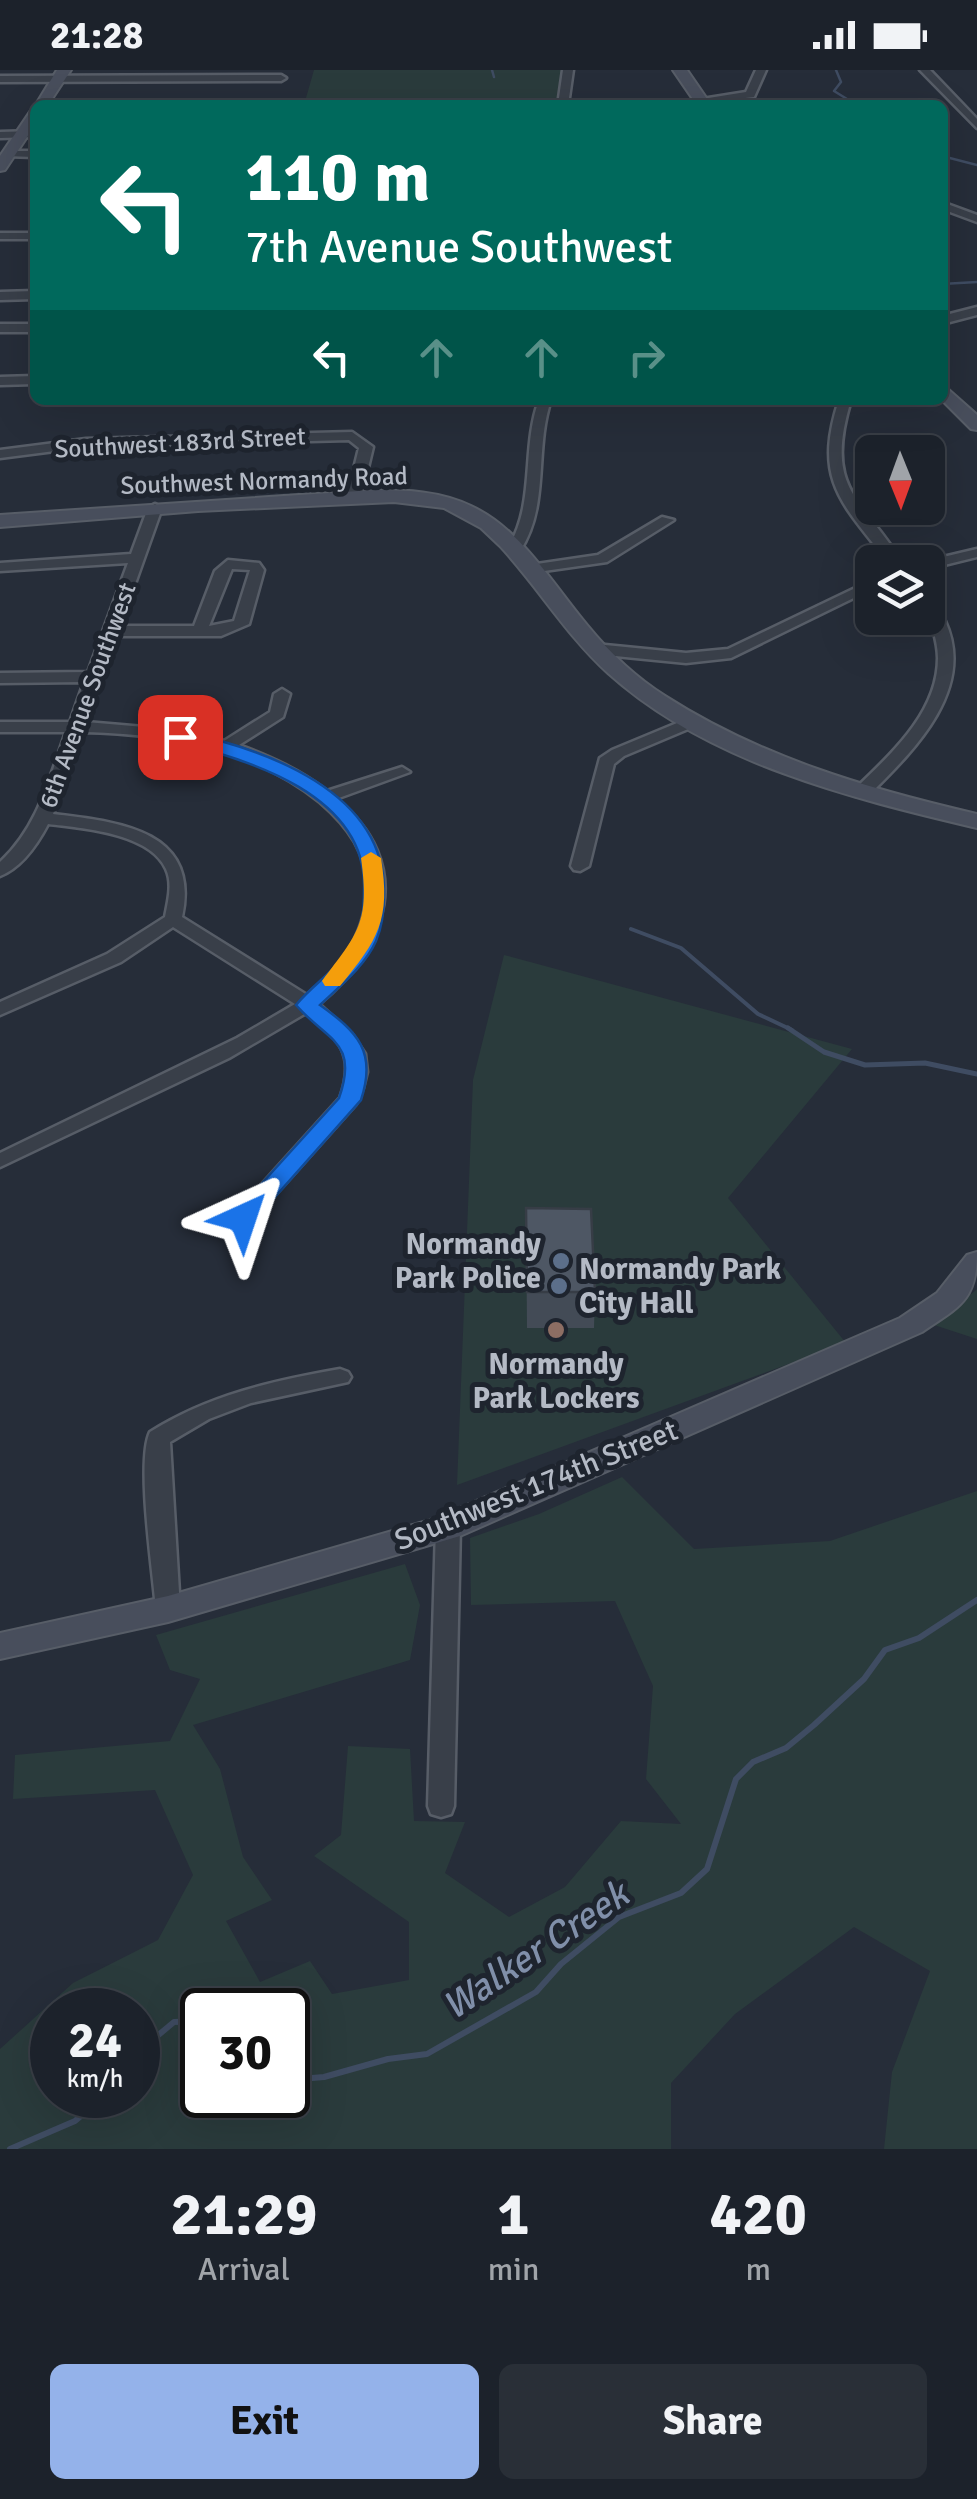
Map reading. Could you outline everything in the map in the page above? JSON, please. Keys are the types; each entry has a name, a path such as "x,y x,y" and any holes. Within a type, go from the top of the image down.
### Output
{"street":[{"path":"564,100 568,70"},
{"path":"680,70 701,100"},
{"path":"716,100 750,95 760,70"},
{"path":"925,70 977,124"},
{"path":"44,100 60,74"},
{"path":"0,79 60,74 281,78"},
{"path":"0,135 29,134"},
{"path":"4,161 29,134"},
{"path":"4,161 30,155"},
{"path":"948,208 977,220"},
{"path":"0,236 30,236"},
{"path":"0,296 30,295"},
{"path":"948,319 977,312"},
{"path":"0,328 30,328"},
{"path":"0,380 30,380"},
{"path":"948,395 977,424"},
{"path":"515,548 524,537 532,502 535,436 543,405"},
{"path":"843,405 832,439 834,476 884,545"},
{"name":"Southwest 183rd Street","path":"0,454 86,443 340,435 359,438 366,447 354,497"},
{"name":"Southwest Normandy Road","path":"0,520 354,497 446,503 467,510 515,548 619,672 694,721 784,763 862,792 977,821"},
{"name":"6th Avenue Southwest","path":"0,871 28,845 43,818 156,508"},
{"path":"530,569 602,558 667,520"},
{"path":"945,561 977,553"},
{"path":"0,567 136,558"},
{"path":"111,630 200,631 221,631 241,624 257,570 254,566 228,564 222,571 200,631"},
{"path":"596,648 686,658 731,653 855,592"},
{"path":"862,792 918,737 935,706 945,668 943,635"},
{"path":"0,678 93,677"},
{"path":"226,746 277,714 282,694"},
{"path":"580,866 606,762 618,753 694,721"},
{"path":"0,727 76,726 180,737 226,746 291,774 326,797 366,844 375,868 376,892 365,942 345,970 307,1005 225,1052 0,1162"},
{"path":"326,797 402,772"},
{"path":"0,1009 114,958 174,920 183,894 180,876 171,860 157,848 100,825 43,818"},
{"path":"174,920 307,1005 349,1042 356,1058 358,1076 350,1100 243,1218"},
{"name":"Southwest 174th Street","path":"0,1647 168,1609 448,1527 919,1321 948,1300 977,1262"},
{"path":"168,1609 158,1438 214,1405 264,1390 340,1378"},
{"path":"441,1806 448,1527"}],"shaded area":[{"path":"314,70 563,70 558,100 305,100"},
{"path":"504,955 852,1049 728,1198 846,1343 457,1485 473,1080"},
{"path":"975,1291 977,1339 931,1324"},
{"path":"622,1477 694,1549 830,1541 977,1491 977,2149 884,2149 892,2072 930,1971 854,1927 735,2014 671,2083 671,2149 0,2149 0,2049 30,2022 30,2118 160,2118 160,1988 67,1988 158,1940 193,1875 155,1790 13,1799 15,1755 170,1741 200,1679 170,1670 156,1635 405,1564 420,1605 410,1660 193,1725 220,1769 243,1857 272,1900 226,1921 260,1982 310,1961 332,1994 409,1980 409,1922 314,1856 341,1835 348,1746 410,1749 414,1821 465,1822 445,1873 509,1917 565,1887 621,1821 681,1824 646,1779 653,1686 615,1601 471,1605 470,1538 539,1514"}],"building":[{"path":"526,1208 591,1209 595,1292 527,1292"}],"waterway":[{"path":"492,70 494,77"},
{"path":"836,70 841,82 834,91 847,100"},
{"path":"948,158 977,165"},
{"path":"948,284 977,282"},
{"path":"631,929 681,948 758,1014 789,1028"},
{"path":"789,1028 824,1052 865,1065 925,1063 977,1074"},
{"name":"Walker Creek","path":"310,2078 427,2054 536,1992 561,1964 619,1917 681,1893 707,1869 736,1779 753,1762 786,1748 814,1725 864,1679 885,1650 919,1638 977,1600"},
{"name":"Walker Creek","path":"160,2034 180,2022"},
{"name":"Walker Creek","path":"10,2149 79,2118"}],"slow traffic":[{"path":"333,981 365,942 376,892 371,858"}],"place":[{"name":"Normandy Park Police","path":"561,1261"},
{"name":"Normandy Park City Hall","path":"559,1286"},
{"name":"Normandy Park Lockers","path":"556,1330"}],"route":[{"path":"180,737 226,746 268,762 326,797 366,844 375,868 374,912 365,942 345,970 307,1005 334,1024 349,1042 358,1076 350,1100 243,1218"}]}
